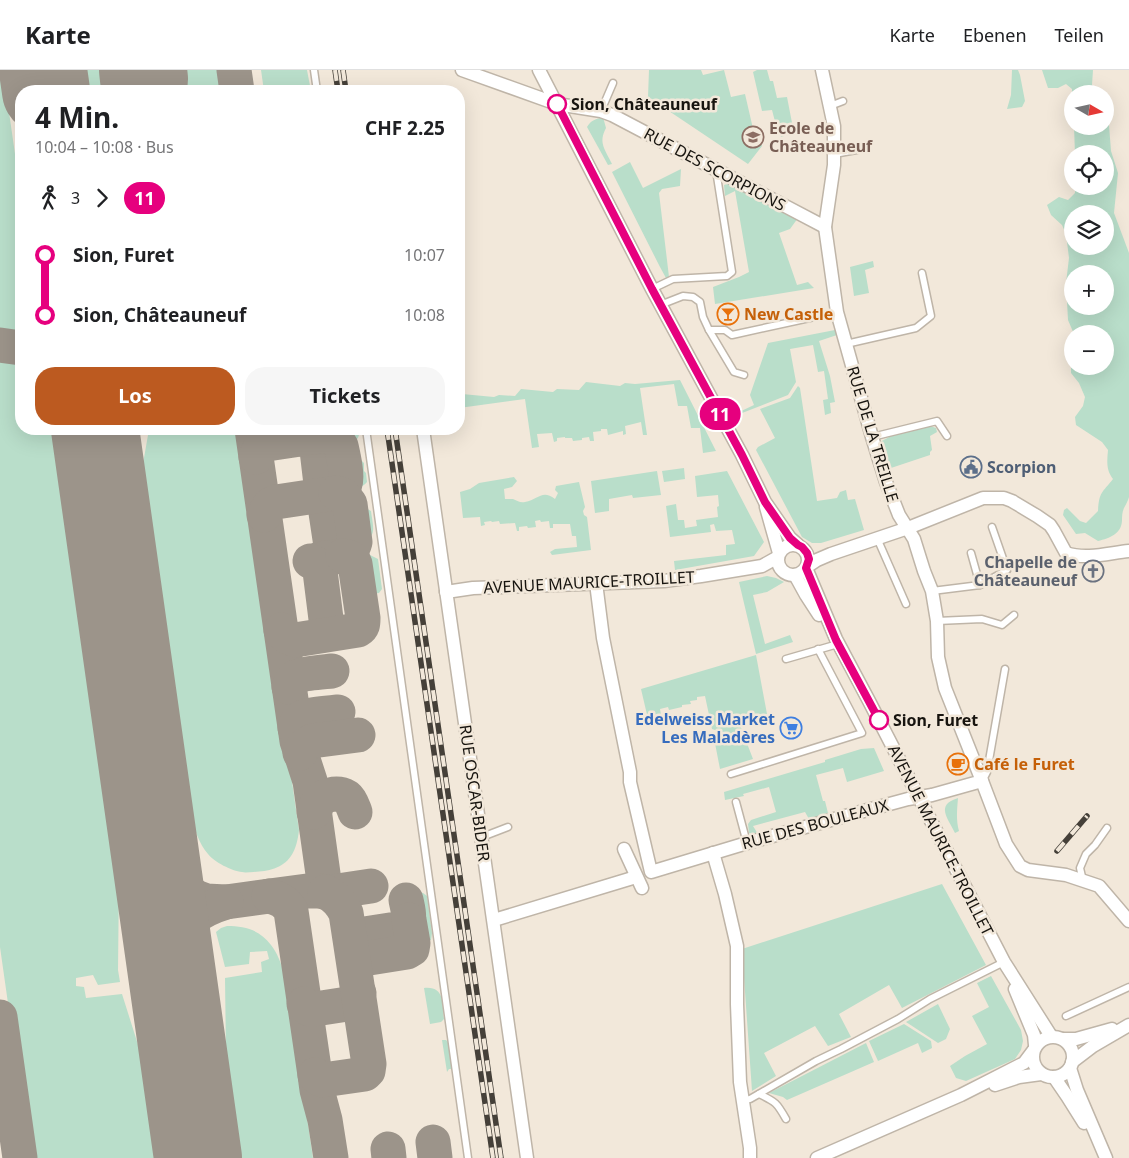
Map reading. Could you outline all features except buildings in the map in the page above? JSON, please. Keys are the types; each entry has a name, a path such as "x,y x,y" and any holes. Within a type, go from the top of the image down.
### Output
{"street":[{"name":"RUE DES SCORPIONS","path":"462,70 557,104 601,111 612,115 825,227"},
{"path":"539,70 660,305 742,455 765,502 790,538 802,547 808,556 803,570"},
{"name":"RUE DE LA TREILLE","path":"822,70 834,126 834,165 825,227 837,312 889,490 899,515 914,540 932,591 938,657 945,688 1006,844 1020,866 1028,870 1066,875 1099,886 1129,921"},
{"name":"RUE OSCAR-BIDER","path":"424,435 527,1158"},
{"path":"765,502 770,524 777,542 778,564 788,574 803,570 817,560 831,554 908,528 983,498 1004,498 1050,525 1066,553 1076,556 1090,556 1129,551"},
{"path":"779,555 790,544 831,554"},
{"name":"AVENUE MAURICE-TROILLET","path":"762,566 779,555"},
{"name":"AVENUE MAURICE-TROILLET","path":"446,592 473,588 664,581 762,566 782,570"},
{"name":"AVENUE MAURICE-TROILLET","path":"803,570 806,595 837,642 869,701 1004,962 1034,1034 1034,1048"},
{"name":"RUE DES BOULEAUX","path":"596,583 603,638 630,772 630,782 651,872 747,843 919,797"},
{"path":"919,797 932,796 982,781"},
{"path":"494,920 639,882 624,849"},
{"path":"712,853 725,894 737,946 740,1082 750,1158"},
{"name":"AVENUE MAURICE-TROILLET","path":"1004,962 1058,1038"},
{"path":"817,1158 961,1095 1024,1063 1039,1041 1045,1037 1076,1039 1129,1024"},
{"path":"961,1095 1019,1077 1060,1076 1066,1073 1071,1065 1093,1046 1129,1024"},
{"path":"1058,1038 1069,1044 1072,1049 1071,1065 1077,1090 1106,1158"},
{"path":"1034,1048 1033,1064 1037,1070 1047,1076 1067,1096 1106,1158"}],"lane":[{"path":"314,70 316,85"},
{"path":"601,111 613,83"},
{"path":"830,106 843,101"},
{"path":"834,154 862,149"},
{"path":"652,289 673,279 727,276 732,272 716,170"},
{"path":"846,344 916,328 931,316 922,273"},
{"path":"660,305 683,296 693,297 700,302 703,317 734,372 744,375"},
{"path":"710,330 726,330 732,335 837,312"},
{"path":"872,437 937,422 947,436"},
{"path":"367,435 468,1158"},
{"path":"932,591 980,585 1007,570 992,527"},
{"path":"877,538 906,604"},
{"path":"971,553 980,585"},
{"path":"936,622 982,619 1002,625 1014,615"},
{"path":"786,659 818,650 837,642"},
{"path":"731,774 862,733 818,650"},
{"path":"982,781 987,772 1005,668"},
{"path":"736,802 747,843"},
{"path":"482,837 508,826"},
{"path":"1083,881 1080,868 1086,854 1096,845 1107,828"},
{"path":"742,1100 750,1099 816,1061 898,1019 930,999 1004,962"},
{"path":"1066,1016 1129,987"},
{"path":"759,1094 778,1105 786,1119"}],"green space":[{"path":"0,70 3,70 15,154 15,337 0,335"},
{"path":"83,70 225,70 227,85 85,85"},
{"path":"261,70 307,70 310,85 263,85"},
{"path":"649,70 701,70 703,75 724,70 731,97 745,94 754,133 758,132 762,146 748,164 648,97"},
{"path":"767,70 770,81 773,81 777,98 787,97 794,133 781,137 780,132 778,133 772,110 762,111 753,72"},
{"path":"1012,70 1018,70 1025,101 1022,107 1007,109 1011,95"},
{"path":"1042,70 1093,70 1092,85 1066,84 1058,88 1048,88"},
{"path":"603,117 606,128 603,142 612,164 608,165 587,127 592,121"},
{"path":"1074,135 1110,135 1111,145 1075,145"},
{"path":"1114,160 1118,173 1114,213 1114,205 1064,205 1064,230 1062,225 1051,215 1047,205 1059,197 1068,200 1073,195 1114,195"},
{"path":"630,162 643,188 681,169 680,186 662,189 659,193 668,278 666,278 660,267 612,172"},
{"path":"730,183 798,218 790,229 779,233 797,285 808,282 814,288 715,304 713,287 749,272 735,191 725,196 724,185"},
{"path":"1114,213 1129,253 1129,497 1123,511 1120,529 1111,537 1098,541 1085,533 1076,534 1063,515 1064,510 1067,508 1080,521 1086,523 1098,511 1100,496 1113,479 1108,469 1108,450 1102,442 1076,425 1075,417 1083,406 1085,397 1079,383 1073,375 1114,375 1114,325 1070,325 1068,315 1114,315 1114,265 1068,265 1069,255 1114,255"},
{"path":"873,261 874,267 865,270 869,293 854,296 850,267"},
{"path":"835,330 837,335 819,341 830,376 835,402 830,403 831,413 825,415 823,400 828,399 824,371 818,372 813,345 790,349 796,382 788,395 737,415 737,413 754,405 750,395 768,343"},
{"path":"0,355 15,358 15,435 56,435 119,880 118,970 120,982 98,985 93,975 76,978 76,986 84,987 86,998 122,994 146,1070 158,1158 30,1158 0,947"},
{"path":"680,380 716,451 703,453 700,428 691,428 687,406 678,406 674,384 640,388 647,435 643,435 641,422 625,426 626,434 623,435 623,431 608,435 607,429 593,432 594,441 590,441 589,437 573,441 572,438 565,437 557,438 557,441 554,442 552,433 537,434 539,447 532,448 525,399 465,407 465,394 494,397 499,395 515,396 521,389 553,392 557,389 579,390 586,382 620,386 625,383 635,384"},
{"path":"798,386 800,388 817,501 837,498 840,492 846,490 848,500 855,499 864,530 821,543 812,543 802,537 756,450 775,438 760,409 790,398"},
{"path":"930,426 936,428 937,432 930,436 932,450 930,455 888,469 880,442 891,436 891,434"},
{"path":"148,435 242,435 299,830 291,856 279,867 259,872 243,872 228,868 219,863 202,846 190,816 141,475"},
{"path":"346,435 359,435 357,440 353,442 347,441"},
{"path":"354,458 359,458 364,463 367,482 361,486 353,485 350,461"},
{"path":"684,468 685,479 664,482 662,471"},
{"path":"657,471 661,495 633,498 632,495 609,499 609,511 595,513 591,481"},
{"path":"727,471 764,542 754,556 675,570 674,561 726,555 726,545 735,544 732,530 716,531 714,524 710,525 711,532 670,537 666,506 676,504 678,520 684,520 685,528 697,526 696,520 718,517 718,495 697,497 695,476"},
{"path":"514,477 517,481 512,487 504,489 505,499 522,502 543,495 551,496 555,499 558,493 555,490 556,486 579,482 585,507 583,511 587,517 591,550 552,555 550,552 555,549 577,547 576,536 572,536 570,524 553,524 553,528 550,528 549,521 541,522 540,520 535,521 536,527 519,527 519,531 517,531 515,523 500,524 499,521 491,521 484,522 485,525 481,526 480,517 463,518 460,492 470,489 479,483"},
{"path":"364,507 371,511 373,530 370,537 361,538 357,512"},
{"path":"365,555 378,559 382,589 379,593 368,593 363,557"},
{"path":"767,576 784,582 767,592 753,595 765,644 790,635 793,642 756,654 739,582"},
{"path":"756,655 767,714 738,720 753,759 720,769 713,733 718,731 712,729 705,696 697,697 697,700 690,701 691,704 682,705 682,707 669,710 668,707 660,709 662,720 657,721 656,718 648,719 641,689"},
{"path":"874,748 884,771 847,782 843,768 816,775 828,813 809,819 805,812 753,826 758,834 753,835 749,833 748,824 751,820 776,812 769,787 743,794 744,796 725,800 724,792 825,762 825,760 861,749"},
{"path":"958,798 957,819 959,831 955,833 945,808 947,804"},
{"path":"942,884 986,965 902,1008 889,985 839,1014 851,1037 828,1046 815,1026 764,1053 776,1076 752,1091 742,949"},
{"path":"418,892 427,896 432,933 431,940 417,942 411,896"},
{"path":"227,926 246,928 257,932 271,945 282,968 292,1014 313,1158 238,1158 224,1056 226,1055 225,978 262,972 261,962 269,959 267,951 250,952 249,964 225,967 216,932"},
{"path":"991,976 1021,1030 1023,1041 1021,1050 1015,1059 966,1081 956,1078 950,1066 987,1044 972,1016 989,1007 977,983"},
{"path":"424,988 436,990 441,997 444,1019 441,1022 430,1024"},
{"path":"938,1004 950,1029 946,1039 938,1043 906,1022"},
{"path":"904,1024 931,1041 932,1048 922,1053 918,1043 878,1061 869,1041"},
{"path":"442,1040 448,1042 452,1069 449,1069 447,1072"},
{"path":"866,1043 874,1062 787,1100 769,1093"}],"taxiway":[{"path":"234,70 236,85"},
{"path":"0,345 15,347"},
{"path":"102,484 102,463 107,435"},
{"path":"253,435 297,741 310,781 324,881 333,896"},
{"path":"309,435 304,439 312,443 317,450 321,484 318,492 313,496 325,506 331,546 327,554 320,559"},
{"path":"256,457 260,448 267,444 327,435 336,439 340,444 345,465 345,484 336,493 276,502 270,505 264,515"},
{"path":"325,558 347,553 355,542 350,504 344,496 336,493"},
{"path":"281,630 286,636 295,640 361,628 363,618 355,564 353,560 343,556"},
{"path":"310,561 316,564 320,571 327,627 323,635"},
{"path":"289,687 296,677 332,671"},
{"path":"295,728 301,718 338,712"},
{"path":"300,753 304,746 312,741 358,735"},
{"path":"314,812 322,798 334,794 347,797 355,812"},
{"path":"151,827 158,855 167,874 181,888 206,901 226,902 307,891 331,892 371,886"},
{"path":"315,1075 323,1080 365,1074 368,1071 369,1064 346,913 337,900 325,892"},
{"path":"269,896 282,901 291,911 317,1090 325,1120 331,1158"},
{"path":"350,929 358,935 403,928 408,922 406,900"},
{"path":"176,999 172,958 180,934 185,926 199,914 226,902"},
{"path":"353,953 358,958 363,959 407,952 412,949 413,943 409,920"},
{"path":"304,1004 309,1009 315,1009 354,1003 359,993"},
{"path":"0,1017 20,1158"},
{"path":"433,1142 435,1158"},
{"path":"388,1149 389,1158"}],"runway":[{"path":"43,70 45,85"},
{"path":"143,70 144,79"},
{"path":"96,435 198,1158"}],"railway":[{"path":"335,70 337,85"},
{"path":"343,70 345,85"},
{"path":"388,435 493,1158"},
{"path":"396,435 501,1158"},
{"path":"1057,851 1087,816"}],"bus line":[{"name":"11","path":"557,104 765,502 790,538 807,553 809,559 806,568 836,640 879,720"}],"place":[{"name":"Sion, Châteauneuf","path":"557,104"},
{"name":"Ecole de Châteauneuf","path":"753,137"},
{"name":"New Castle","path":"728,314"},
{"name":"Scorpion","path":"971,467"},
{"name":"Chapelle de Châteauneuf","path":"1093,571"},
{"name":"Sion, Furet","path":"879,720"},
{"name":"Edelweiss Market Les Maladères","path":"791,728"},
{"name":"Café le Furet","path":"958,764"}]}
